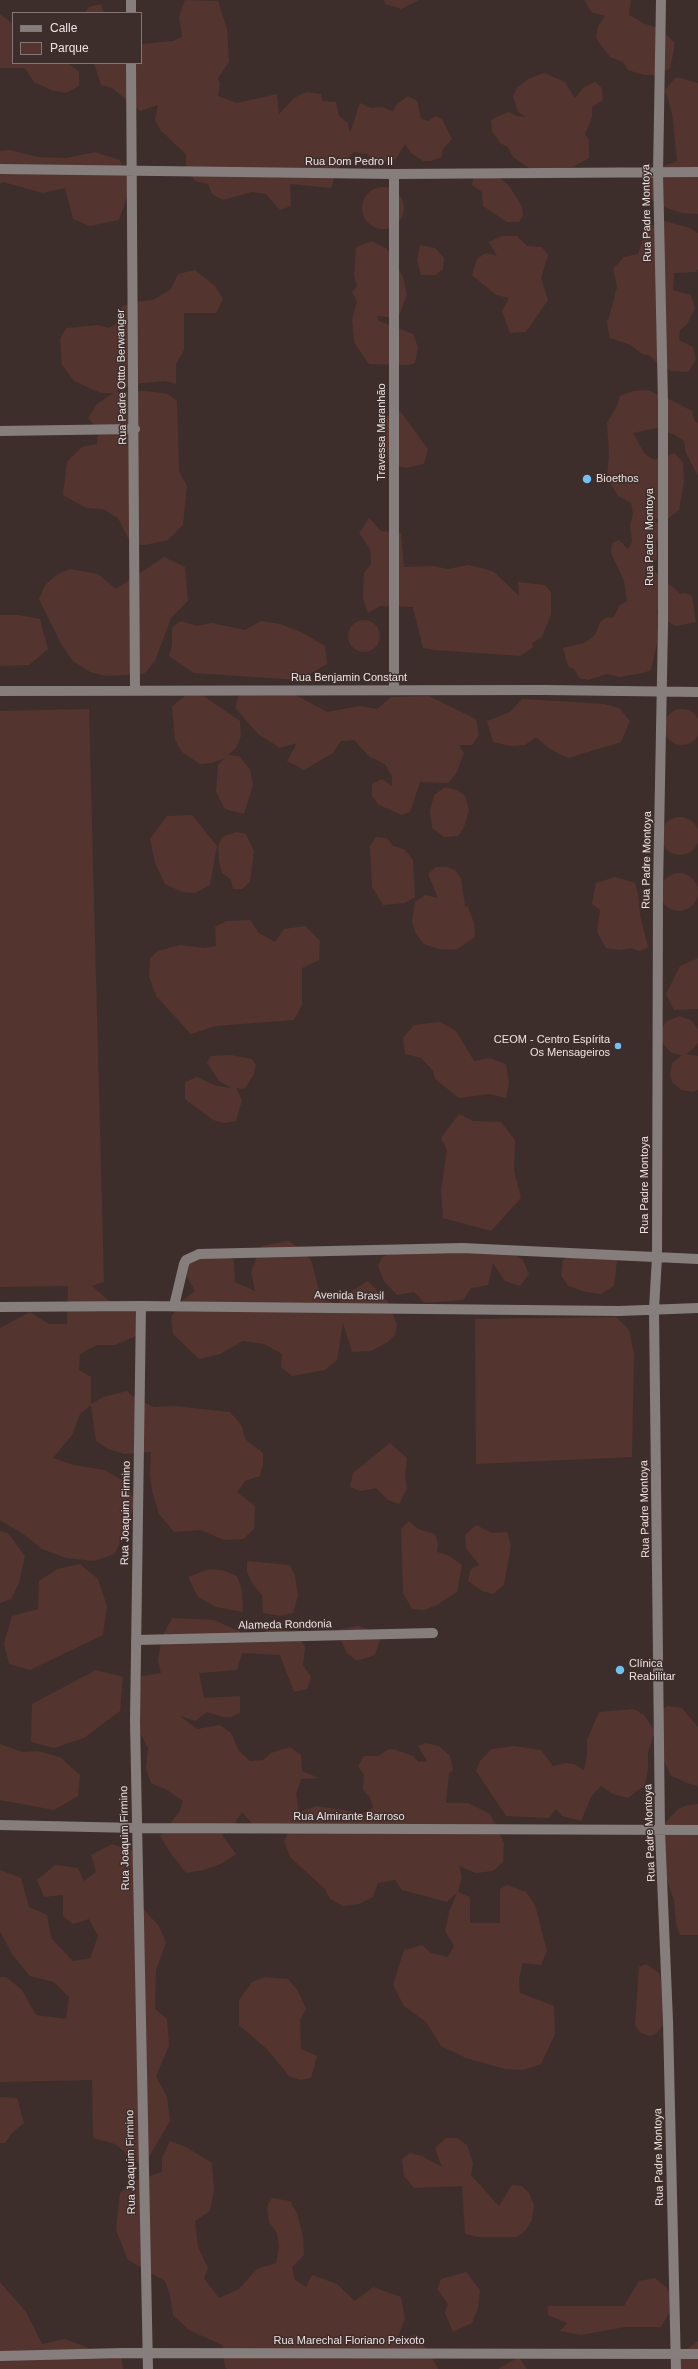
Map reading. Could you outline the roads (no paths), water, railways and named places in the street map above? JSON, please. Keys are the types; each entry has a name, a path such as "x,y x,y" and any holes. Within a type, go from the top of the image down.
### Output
{"street":[{"path":"131,0 131,12"},
{"name":"Rua Padre Montoya","path":"661,0 658,173 663,402 662,692 658,896 657,1257 654,1309 660,1831 668,2022 676,2369"},
{"name":"Rua Padre Ottto Berwanger","path":"132,64 135,429 135,690"},
{"name":"Rua Dom Pedro II","path":"0,169 132,172 394,174 698,172"},
{"name":"Travessa Maranhão","path":"394,174 394,690"},
{"path":"0,431 135,429"},
{"name":"Rua Benjamin Constant","path":"0,691 394,690 698,692"},
{"path":"174,1306 184,1264 186,1260 199,1254 462,1248 698,1259"},
{"name":"Rua Joaquim Firmino","path":"140,1306 136,1640 136,1828 148,2369"},
{"name":"Avenida Brasil","path":"0,1307 174,1306 619,1311 698,1308"},
{"name":"Alameda Rondonia","path":"136,1640 433,1634"},
{"name":"Rua Almirante Barroso","path":"0,1825 136,1828 698,1830"},
{"name":"Rua Marechal Floriano Peixoto","path":"0,2356 148,2353 698,2354"}],"place":[{"name":"Bioethos","path":"587,479"},
{"name":"CEOM - Centro Espírita Os Mensageiros","path":"618,1046"},
{"name":"Clínica Reabilitar","path":"620,1670"}]}
